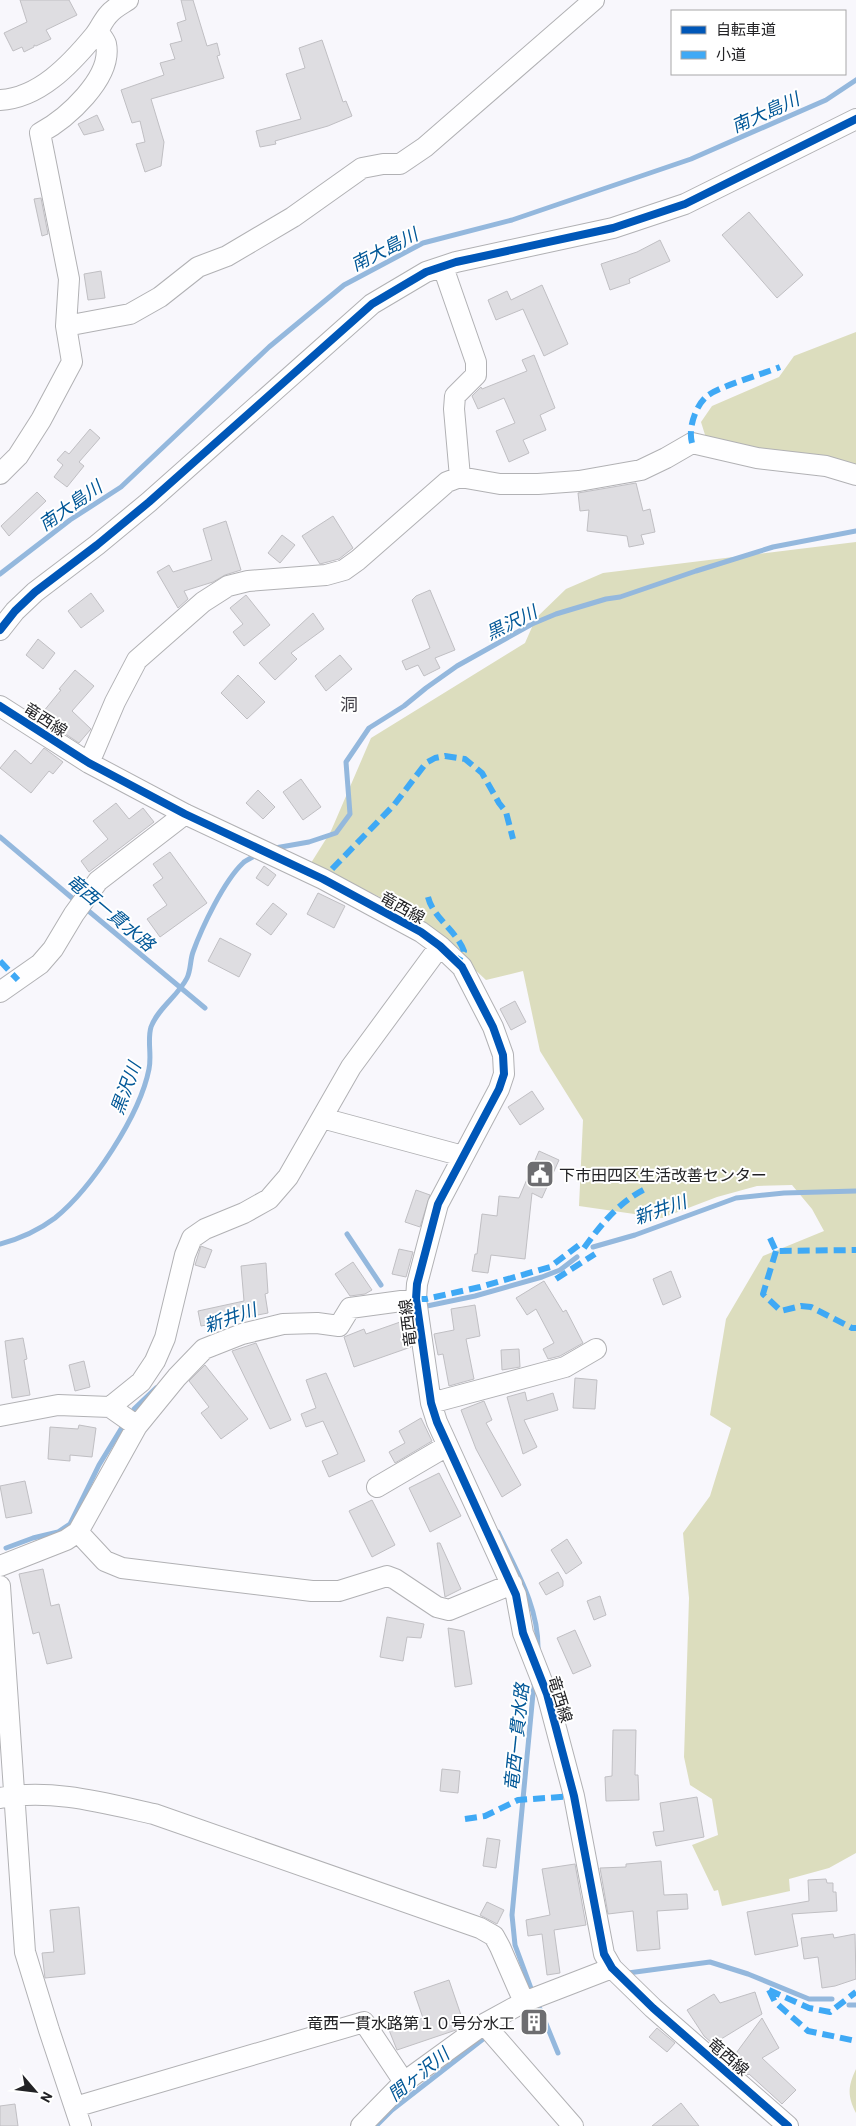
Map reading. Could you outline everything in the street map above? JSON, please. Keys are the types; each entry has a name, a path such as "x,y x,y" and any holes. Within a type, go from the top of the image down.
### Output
{"street":[{"path":"0,100 18,97 36,90 58,74 103,15 128,0"},
{"path":"66,326 130,314 160,297 198,267 227,256 293,218 362,168 383,164 400,164 425,147 594,0"},
{"path":"0,474 18,456 41,420 72,362 66,326 69,279 40,133 56,124 71,112 89,92 102,70 106,58 103,15"},
{"path":"0,630 15,611 35,592 97,545 148,502 372,304 401,285 426,272 456,262 613,228 685,204 856,119"},
{"path":"443,266 476,362 476,375 455,396 454,409 460,477"},
{"path":"89,763 137,660 203,602 228,586 248,581 326,575 344,570 448,482 460,477 500,484 579,482 641,470 692,443 757,458 826,466 856,475"},
{"name":"竜西線","path":"0,706 89,763 185,814 323,879 421,932 440,946 462,967 485,1009 503,1055 504,1074 499,1089 438,1204 417,1284 416,1299 431,1403 447,1446 512,1584 522,1618 524,1633 547,1694 568,1772 593,1889 597,1923 604,1954 612,1968 653,2008 783,2124"},
{"path":"0,992 40,964 53,949 74,914 98,881 185,814"},
{"path":"110,1408 141,1382 155,1361 165,1338 185,1254 192,1238 205,1229 269,1199 288,1176 351,1067 440,946"},
{"path":"322,1118 463,1156"},
{"path":"0,1566 66,1540 78,1532 138,1426 177,1377 204,1349 242,1334 283,1324 317,1323 339,1326 350,1308 416,1299"},
{"path":"431,1403 565,1367 596,1349"},
{"path":"0,1416 58,1405 110,1408 138,1426"},
{"path":"377,1488 447,1446"},
{"path":"78,1532 105,1561 122,1568 312,1591 339,1591 387,1576 395,1579 437,1608 449,1610 512,1584"},
{"path":"0,1586 7,1796 26,1952 78,2117 364,2022 404,2082"},
{"path":"7,1796 35,1793 110,1804 154,1814 480,1928 494,1936 524,2002"},
{"path":"361,2126 404,2082 490,2031 524,2002 612,1968"},
{"path":"490,2031 573,2126"}],"green space":[{"path":"856,332 856,465 770,452 706,438 701,422 712,406 779,377 794,356"},
{"path":"856,542 856,1853 829,1868 789,1879 790,1891 722,1906 718,1890 714,1891 692,1845 718,1835 712,1799 690,1785 684,1757 689,1598 683,1533 710,1496 731,1428 710,1415 726,1319 763,1256 824,1231 812,1209 792,1185 757,1186 717,1197 662,1218 579,1206 583,1120 540,1051 523,971 486,980 416,915 311,863 331,831 371,738 525,643 536,618 566,589 603,573"},
{"path":"856,2069 856,2113 851,2101 850,2091 851,2081"}],"building":[{"path":"20,0 69,0 77,15 46,30 51,39 36,46 34,45 34,47 24,52 22,47 13,51 4,33 27,22"},
{"path":"181,0 193,0 207,46 217,43 220,55 217,56 224,78 151,99 164,142 161,166 145,172 136,144 145,142 140,121 132,123 121,90 164,75 160,63 175,59 170,44 182,41 177,23 186,20"},
{"path":"322,40 343,102 346,101 352,116 328,126 275,141 276,144 260,147 256,131 301,119 286,74 305,68 299,48"},
{"path":"97,115 104,130 84,135 78,124"},
{"path":"41,198 48,234 42,236 34,199"},
{"path":"749,212 803,275 777,298 722,235"},
{"path":"660,240 670,261 629,279 630,283 610,290 601,264 637,252"},
{"path":"101,271 105,298 88,300 84,274"},
{"path":"542,285 568,344 544,356 523,309 496,320 488,300 507,291 511,300"},
{"path":"534,355 555,408 540,415 546,430 523,440 529,453 509,462 496,431 515,423 504,398 478,409 472,396 481,387 482,389 527,371 522,360"},
{"path":"90,429 100,438 79,462 84,466 67,487 54,477 63,465 57,460 65,451 69,454"},
{"path":"636,483 643,511 650,509 655,532 641,535 644,544 629,547 627,536 587,531 589,510 580,511 578,493"},
{"path":"37,492 46,501 9,536 1,526"},
{"path":"333,516 353,548 339,559 320,564 302,536"},
{"path":"226,521 241,570 225,575 213,582 184,591 188,599 178,608 157,572 169,565 173,572 212,560 203,529"},
{"path":"282,535 295,545 280,563 268,553"},
{"path":"430,590 455,650 435,658 440,668 424,676 418,665 406,670 402,661 430,648 412,600 416,596"},
{"path":"91,593 104,611 81,628 68,611"},
{"path":"246,595 270,625 244,646 233,632 243,624 230,608"},
{"path":"313,613 324,629 291,653 297,659 275,680 259,663"},
{"path":"38,639 55,653 43,669 26,655"},
{"path":"340,655 352,669 326,691 315,676"},
{"path":"75,670 94,686 72,711 91,729 79,743 58,729 61,726 43,712"},
{"path":"238,675 265,702 247,719 221,693"},
{"path":"44,748 63,762 53,774 49,771 31,793 0,768 15,750 31,764"},
{"path":"301,779 321,807 303,820 283,792"},
{"path":"258,790 275,807 263,819 246,803"},
{"path":"116,803 129,819 143,808 154,822 89,872 81,861 108,839 93,821"},
{"path":"170,852 207,903 160,937 147,919 167,905 153,885 163,878 153,864"},
{"path":"264,866 276,875 268,886 256,878"},
{"path":"318,893 345,906 334,928 307,914"},
{"path":"273,903 287,914 271,935 256,924"},
{"path":"220,938 251,954 239,977 208,961"},
{"path":"515,1001 526,1022 511,1030 500,1009"},
{"path":"532,1091 544,1109 520,1125 508,1107"},
{"path":"539,1151 559,1160 542,1198 532,1193 525,1259 491,1255 488,1273 472,1271 475,1254 477,1254 482,1214 497,1216 499,1196 519,1198"},
{"path":"416,1190 430,1195 420,1227 405,1222"},
{"path":"201,1246 212,1250 205,1268 195,1265"},
{"path":"399,1249 413,1252 406,1277 392,1274"},
{"path":"353,1262 372,1290 365,1294 350,1296 335,1274"},
{"path":"266,1263 268,1293 265,1294 268,1313 201,1326 198,1311 244,1301 241,1266"},
{"path":"671,1271 681,1297 663,1305 653,1279"},
{"path":"544,1281 563,1312 566,1310 583,1343 560,1356 548,1359 543,1349 554,1343 536,1309 527,1315 516,1298"},
{"path":"475,1305 480,1336 466,1339 474,1379 449,1386 443,1354 438,1355 434,1334 454,1330 451,1309"},
{"path":"403,1321 411,1347 354,1367 344,1337 364,1329 366,1334"},
{"path":"23,1338 27,1359 24,1360 30,1395 12,1398 5,1341"},
{"path":"256,1343 291,1420 270,1429 232,1351"},
{"path":"519,1349 520,1367 502,1370 501,1350"},
{"path":"84,1361 90,1387 75,1391 69,1365"},
{"path":"205,1365 248,1419 221,1439 201,1413 209,1407 189,1381"},
{"path":"326,1373 365,1461 329,1477 322,1461 338,1454 323,1421 306,1427 301,1414 316,1408 306,1380"},
{"path":"575,1378 597,1380 595,1409 573,1408"},
{"path":"525,1392 527,1401 553,1393 558,1410 524,1420 537,1447 523,1454 507,1397"},
{"path":"484,1401 492,1420 486,1423 521,1485 502,1497 476,1449 461,1410"},
{"path":"421,1418 432,1441 395,1463 389,1452 405,1443 399,1431"},
{"path":"79,1425 96,1428 92,1457 70,1455 70,1461 48,1459 50,1427 78,1429"},
{"path":"439,1473 461,1516 430,1532 409,1488"},
{"path":"25,1481 32,1513 6,1518 0,1486"},
{"path":"372,1500 395,1545 372,1557 349,1511"},
{"path":"567,1539 582,1563 566,1574 551,1550"},
{"path":"437,1543 440,1543 461,1589 445,1597"},
{"path":"43,1569 51,1606 59,1604 72,1658 47,1664 39,1632 33,1634 19,1574"},
{"path":"558,1572 563,1581 563,1586 546,1595 539,1583"},
{"path":"600,1596 606,1615 594,1620 587,1601"},
{"path":"387,1617 424,1624 421,1638 407,1637 403,1661 380,1657"},
{"path":"448,1628 464,1631 472,1684 455,1687"},
{"path":"575,1630 591,1666 573,1674 557,1638"},
{"path":"613,1730 636,1730 635,1775 638,1775 639,1800 606,1801 605,1777 612,1776"},
{"path":"442,1769 460,1771 458,1793 440,1791"},
{"path":"697,1797 704,1837 656,1846 653,1832 664,1831 660,1803"},
{"path":"487,1838 500,1840 496,1868 483,1866"},
{"path":"661,1861 664,1895 687,1894 688,1909 657,1911 660,1949 637,1951 633,1911 608,1914 600,1868 626,1867 626,1864"},
{"path":"575,1864 586,1925 554,1930 560,1973 547,1975 542,1934 528,1936 526,1920 550,1915 542,1869"},
{"path":"826,1879 827,1883 833,1883 833,1892 836,1892 837,1911 792,1914 798,1946 755,1955 747,1912 809,1901 808,1880"},
{"path":"487,1902 504,1910 497,1924 480,1915"},
{"path":"79,1907 85,1974 45,1978 42,1953 54,1952 50,1910"},
{"path":"833,1934 834,1938 855,1934 856,1979 822,1988 818,1957 804,1959 801,1938"},
{"path":"449,1980 464,2024 456,2030 397,2050 389,2030 423,2018 414,1992"},
{"path":"755,1992 762,2014 713,2044 704,2036 687,2010 714,1994 720,2003"},
{"path":"762,2018 779,2048 762,2058 796,2090 782,2104 731,2060"},
{"path":"657,2028 675,2043 667,2052 649,2037"},
{"path":"681,2103 699,2126 652,2126"},
{"path":"15,2104 18,2126 0,2126 0,2106"}],"waterway":[{"name":"南大島川","path":"0,574 70,520 121,487 269,347 344,285 423,243 512,220 691,159 826,100 856,80"},
{"name":"黒沢川","path":"275,848 309,842 336,833 350,814 346,762 369,728 404,706 457,666 532,624 556,614 606,599 620,597 773,547 856,531"},
{"name":"竜西一貫水路","path":"0,837 78,903"},
{"name":"黒沢川","path":"0,1244 29,1234 55,1218 84,1189 99,1170 125,1128 144,1087 150,1064 149,1042 154,1020 179,991 187,978 197,942 221,892 243,863 256,855"},
{"name":"竜西一貫水路","path":"85,908 205,1008"},
{"name":"新井川","path":"593,1247 635,1235 736,1198 784,1193 856,1191"},
{"name":"竜西一貫水路","path":"347,1234 381,1285"},
{"name":"新井川","path":"427,1306 475,1296 542,1277 560,1270 577,1257"},
{"name":"新井川","path":"134,1409 156,1388"},
{"name":"新井川","path":"6,1548 33,1538 58,1532 70,1524 99,1465 121,1429"},
{"name":"竜西一貫水路","path":"498,1532 531,1604 535,1619 538,1650"},
{"name":"竜西一貫水路","path":"532,1991 515,1945 512,1915 534,1683"},
{"name":"間ヶ沢川","path":"628,1973 710,1962 748,1974 809,1999 832,1999"},
{"name":"間ヶ沢川","path":"849,2005 856,2005"},
{"name":"竜西一貫水路","path":"540,2009 558,2053"},
{"name":"間ヶ沢川","path":"376,2126 392,2110 487,2036"}],"marked path":[{"path":"692,443 691,431 694,418 699,406 707,396 731,384 780,367"},
{"path":"332,869 394,805 426,763 435,758 445,756 465,759 482,773 506,812 513,839"},
{"path":"428,897 439,918 456,937 464,951 457,963"},
{"path":"0,961 18,980"},
{"path":"584,1248 620,1206 647,1188"},
{"path":"770,1238 776,1251 856,1250"},
{"path":"416,1299 426,1299 480,1287 550,1267 579,1245"},
{"path":"776,1251 763,1294 781,1311 801,1306 811,1307 852,1328 856,1328"},
{"path":"556,1279 595,1254"},
{"path":"465,1819 485,1816 518,1800 574,1796"},
{"path":"769,1990 775,2002 808,2031 856,2041"},
{"path":"769,1990 809,2008 830,2012 856,1992"}],"cycle path":[{"path":"0,630 15,611 35,592 97,545 149,502 372,304 426,272 456,262 613,228 685,204 856,119"},
{"path":"0,706 89,763 185,814 323,879 421,932 440,946 462,967 493,1027 503,1055 504,1074 499,1089 438,1204 417,1284 416,1299 431,1403 437,1422 516,1595 523,1633 547,1694 574,1796 604,1954 612,1968 653,2008 788,2126"}],"place":[{"name":"下市田四区生活改善センター","path":"540,1174"},
{"name":"竜西一貫水路第１０号分水工","path":"534,2022"}],"district":[{"name":"洞","path":"349,704"}]}
